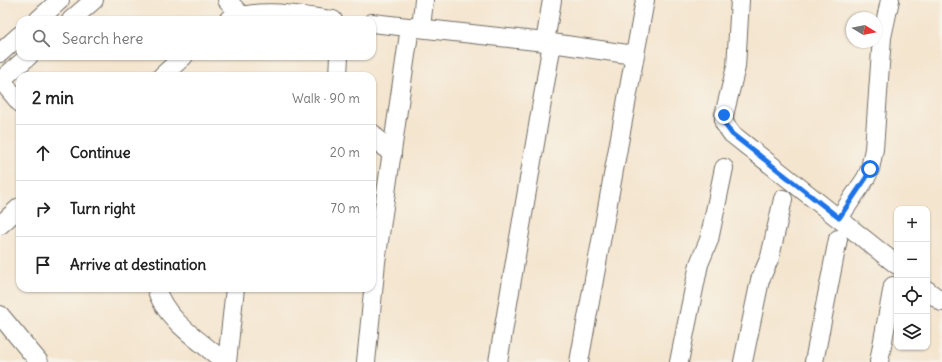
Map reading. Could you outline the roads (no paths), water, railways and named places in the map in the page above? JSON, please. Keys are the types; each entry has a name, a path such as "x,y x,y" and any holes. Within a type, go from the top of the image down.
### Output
{"street":[{"path":"42,16 60,0"},
{"path":"76,16 94,0"},
{"path":"227,0 235,16"},
{"path":"376,262 392,155 416,27 424,0"},
{"path":"498,362 549,42 552,0"},
{"path":"579,362 645,0"},
{"path":"740,0 736,67 725,105 724,123 732,134 894,263"},
{"path":"839,218 866,178 870,169 874,149 882,37 890,0"},
{"path":"240,16 283,7 318,16"},
{"path":"376,23 549,42 634,55"},
{"path":"0,53 16,39"},
{"path":"16,98 1,80 24,60"},
{"path":"170,72 180,60"},
{"path":"338,72 339,60"},
{"path":"376,137 392,155"},
{"path":"679,362 699,264 709,240 724,168"},
{"path":"743,362 760,280 770,257 783,200"},
{"path":"0,225 16,211"},
{"path":"814,362 838,239"},
{"path":"879,362 893,286"},
{"path":"157,292 159,299 172,316 226,362"},
{"path":"226,362 235,292"},
{"path":"366,362 373,292"},
{"path":"930,292 942,302"},
{"path":"0,315 39,362"}]}
